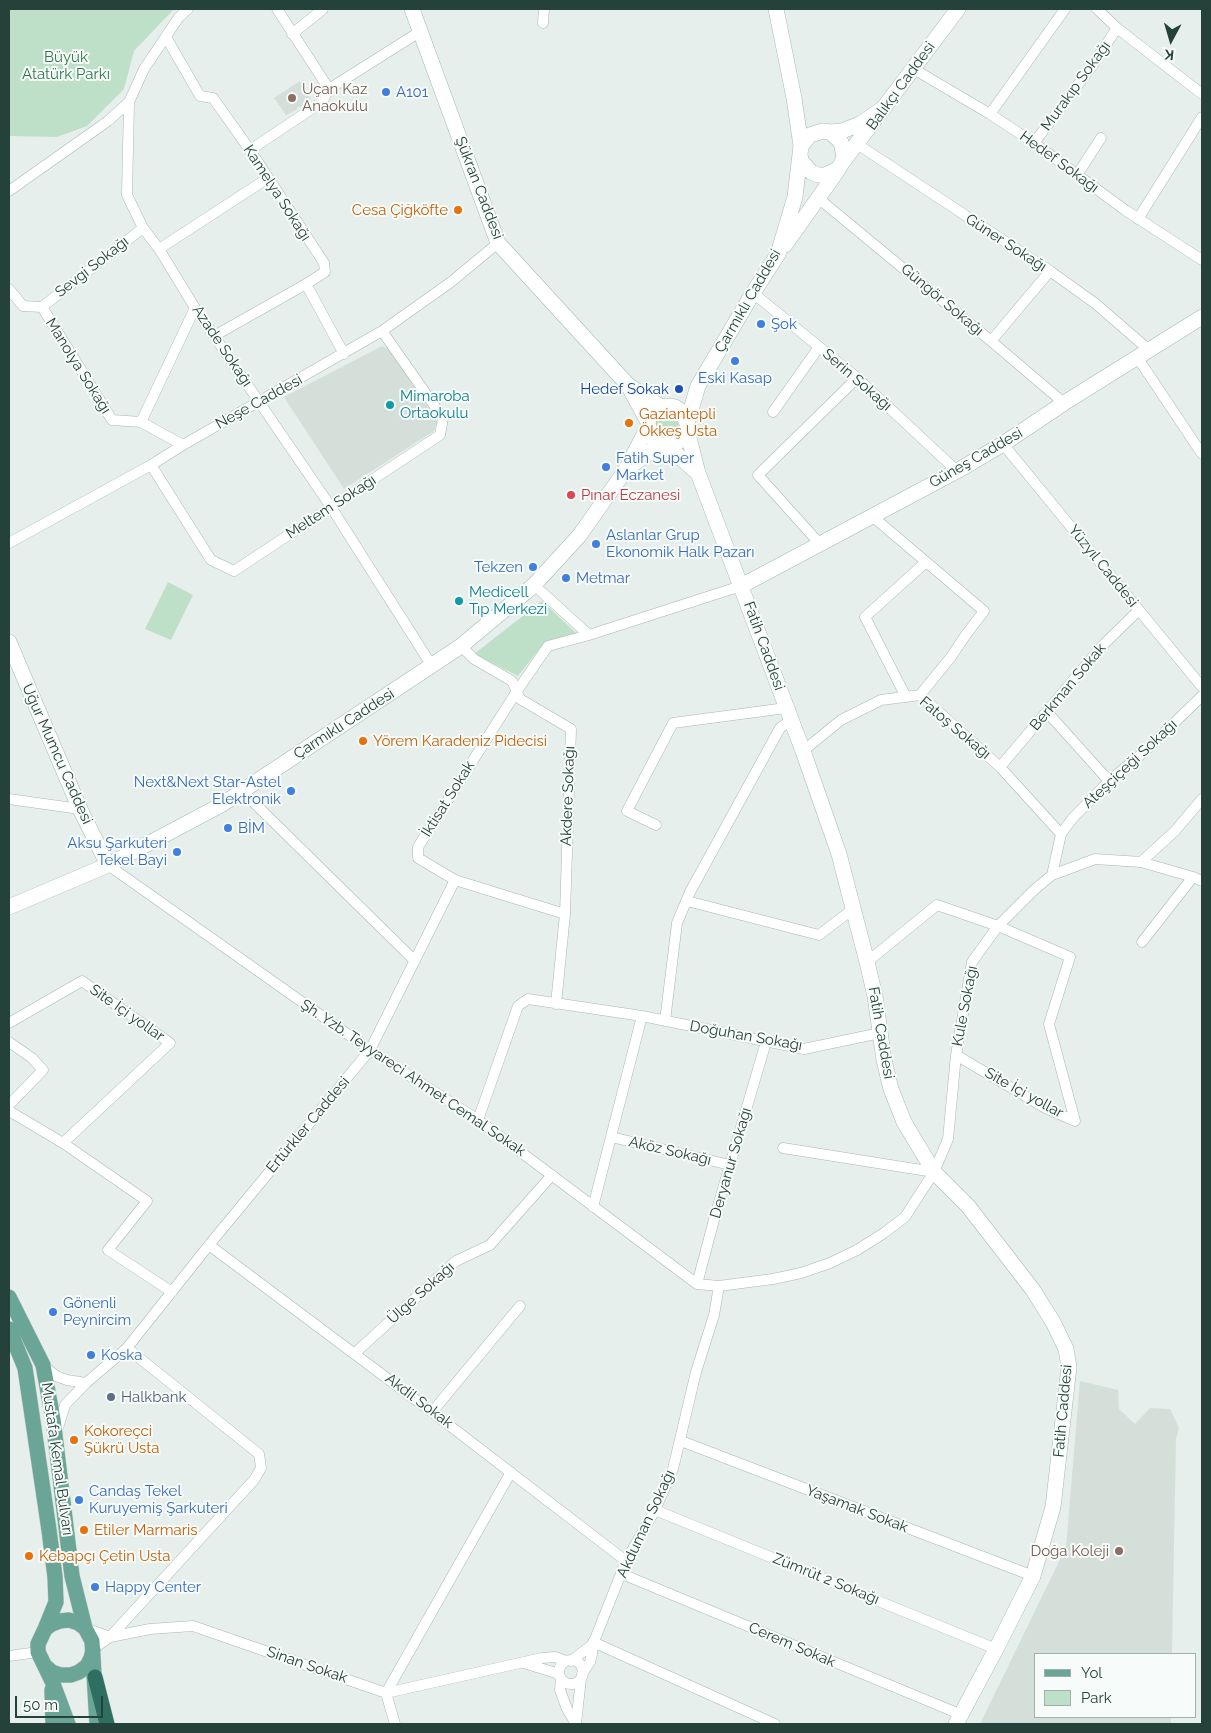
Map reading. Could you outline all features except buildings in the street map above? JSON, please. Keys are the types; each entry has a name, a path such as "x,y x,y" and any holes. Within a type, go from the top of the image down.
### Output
{"highway":[{"path":"95,1677 107,1724"}],"main road":[{"name":"Şükran Caddesi","path":"412,9 498,243 628,386"},
{"name":"Çarmıklı Caddesi","path":"698,386 778,254 795,196 801,150 794,98 776,9"},
{"name":"Balıkçı Caddesi","path":"778,254 840,166 886,107 912,68 958,9"},
{"path":"794,98 811,123 827,132 842,142 844,156 840,166 825,175 811,172 801,161 801,150 810,135 827,132 842,131 860,124 886,107"},
{"name":"Güneş Caddesi","path":"741,586 1004,444 1064,403 1201,320"},
{"path":"628,386 664,407 675,407 681,411 687,426"},
{"path":"628,386 650,436 698,473"},
{"path":"625,471 650,416 698,386"},
{"path":"625,471 663,446 674,445 680,442 687,426 698,386"},
{"name":"Fatih Caddesi","path":"687,426 698,473 803,751 839,854 867,962 891,1089 904,1122 934,1172 968,1206 1033,1290 1053,1322 1066,1349 1069,1367 1053,1507 1033,1576 959,1720"},
{"name":"Çarmıklı Caddesi","path":"9,907 108,865 221,805 461,646 534,585 579,536 625,471"},
{"name":"Uğur Mumcu Caddesi","path":"9,642 80,809 108,865"},
{"name":"Mustafa Kemal Bulvarı","path":"9,1297 43,1366 53,1419 72,1576 85,1628"},
{"name":"Mustafa Kemal Bulvarı","path":"9,1329 25,1368 50,1530 56,1602 45,1629"},
{"path":"93,1648 87,1666 80,1672 71,1675 61,1675 52,1672 40,1660 38,1652 40,1636 45,1629 60,1620 78,1623 90,1634 93,1648 97,1724"},
{"path":"45,1666 68,1724"},
{"path":"52,1681 52,1724"}],"street":[{"name":"Azade Sokağı","path":"188,9 179,16 144,70 129,102 127,195 143,228 159,249 195,308 331,507 432,666"},
{"path":"277,9 329,89"},
{"path":"292,34 323,9"},
{"path":"542,23 544,9"},
{"path":"990,114 1065,9"},
{"path":"1097,9 1117,28 1202,94"},
{"name":"Murakıp Sokağı","path":"1034,143 1092,66 1117,28"},
{"path":"250,150 322,102 329,89 421,31"},
{"name":"Kamelya Sokağı","path":"166,37 200,96 213,98 250,150 324,263 325,272 306,284"},
{"name":"Hedef Sokağı","path":"912,68 990,114 1034,143 1138,219 1202,260"},
{"path":"9,191 108,121 129,102"},
{"path":"1138,219 1202,117"},
{"path":"1077,174 1101,138"},
{"name":"Güner Sokağı","path":"857,144 1050,271 1096,304 1143,354 1202,454"},
{"path":"159,249 268,178"},
{"name":"Güngör Sokağı","path":"818,198 1064,403"},
{"name":"Sevgi Sokağı","path":"42,307 143,228"},
{"name":"Neşe Caddesi","path":"9,544 151,465 382,331 452,282 498,243"},
{"path":"991,341 1050,271"},
{"path":"214,336 306,284 344,354"},
{"name":"Manolya Sokağı","path":"9,289 23,306 42,307 112,420 141,422 184,445"},
{"name":"Serin Sokağı","path":"753,293 857,378 957,471"},
{"path":"141,422 195,308"},
{"name":"Meltem Sokağı","path":"151,465 211,560 234,571 440,435 443,418 382,331"},
{"path":"773,412 818,347"},
{"path":"820,544 758,475 857,378"},
{"name":"Yüzyıl Caddesi","path":"1004,444 1202,687"},
{"path":"872,516 984,611 951,657 920,695"},
{"path":"906,697 864,617 926,562"},
{"path":"534,585 590,635"},
{"name":"İktisat Sokak","path":"565,914 455,880 418,858 418,847 517,691 548,646 590,635 741,586"},
{"name":"Berkman Sokak","path":"1000,767 1102,646 1139,610"},
{"name":"Akdere Sokağı","path":"461,646 474,659 512,680 520,699 571,729 565,914 556,1004"},
{"name":"Fatoş Sokağı","path":"803,751 841,720 881,700 920,695 1000,767 1061,834"},
{"name":"Ateşçiçeği Sokağı","path":"1061,834 1072,819 1109,781 1144,752 1202,696"},
{"path":"1047,712 1109,781"},
{"path":"656,825 627,811 673,723 789,714"},
{"path":"665,1021 677,922 686,900 789,714"},
{"path":"242,791 415,961"},
{"path":"9,799 80,809"},
{"path":"1141,862 1175,831 1202,799"},
{"path":"1052,875 1061,834"},
{"name":"Kule Sokağı","path":"718,1286 801,1273 857,1250 905,1217 934,1172 948,1139 956,1055 972,962 998,926 1034,890 1052,875 1095,859 1141,862 1198,879"},
{"name":"Şh. Yzb. Teyyareci Ahmet Cemal Sokak","path":"108,865 370,1050 478,1120 698,1284"},
{"path":"1142,942 1198,879"},
{"name":"Ertürkler Caddesi","path":"54,1439 65,1405 86,1383 127,1348 209,1245 370,1050 455,880"},
{"path":"686,900 820,935 853,909"},
{"path":"867,962 937,905 998,926"},
{"name":"Site İçi yollar","path":"956,1055 1047,1109 1075,1121 1050,1024 1070,957 998,926"},
{"name":"Site İçi yollar","path":"9,1022 82,981 170,1043 63,1143"},
{"name":"Doğuhan Sokağı","path":"478,1120 518,1006 528,999 642,1016 804,1048 880,1033"},
{"path":"593,1207 642,1016"},
{"path":"9,1042 32,1058 43,1070 9,1105"},
{"name":"Deryanur Sokağı","path":"698,1284 766,1042"},
{"path":"9,1111 63,1143 147,1201 108,1250 172,1292"},
{"name":"Aköz Sokağı","path":"611,1138 730,1165"},
{"path":"783,1148 934,1172"},
{"name":"Ülge Sokağı","path":"355,1353 456,1261 490,1245 552,1175"},
{"name":"Akdil Sokak","path":"209,1245 355,1353 626,1561"},
{"path":"698,1284 718,1286"},
{"name":"Akduman Sokağı","path":"576,1724 582,1676 590,1662 593,1643 626,1561 655,1510 673,1469 696,1372 714,1315 718,1286"},
{"path":"432,1412 520,1306"},
{"path":"85,1628 110,1637 254,1480 261,1468 259,1454 127,1348"},
{"path":"43,1366 56,1376 86,1383"},
{"name":"Yaşamak Sokak","path":"681,1441 1033,1576"},
{"path":"395,1724 386,1693 511,1472"},
{"name":"Zümrüt 2 Sokağı","path":"655,1510 996,1649"},
{"name":"Cerem Sokak","path":"622,1574 959,1720"},
{"name":"Sinan Sokak","path":"93,1648 110,1637 150,1629 193,1626 386,1693"},
{"path":"576,1724 567,1709 560,1690 560,1666 593,1643 775,1724"},
{"path":"9,1656 38,1652"},
{"path":"386,1693 542,1658 555,1657 578,1663 582,1670 582,1676 578,1681 571,1684 567,1683 560,1676 524,1663"}],"shaded area":[{"name":"Uçan Kaz Anaokulu","path":"300,81 311,99 300,108 299,106 298,109 286,115 274,98"},
{"path":"382,346 389,349 437,421 434,431 344,489 284,397"},
{"name":"Doğa Koleji","path":"1080,1381 1118,1390 1119,1409 1135,1424 1150,1408 1170,1409 1179,1428 1176,1439 1172,1653 1034,1653 1034,1718 1171,1718 1171,1724 980,1724 1066,1547"}],"green space":[{"name":"Büyük Atatürk Parkı","path":"9,9 174,9 134,51 124,89 87,126 57,137 9,136"},
{"path":"667,415 675,419 679,427 675,435 667,439 659,435 655,427 659,419"},
{"path":"168,582 193,595 171,640 145,629"},
{"path":"542,601 576,633 545,642 518,676 474,654"}],"place":[{"name":"A101","path":"386,92"},
{"name":"Uçan Kaz Anaokulu","path":"292,98"},
{"name":"Cesa Çiğköfte","path":"458,210"},
{"name":"Şok","path":"761,324"},
{"name":"Eski Kasap","path":"735,361"},
{"name":"Hedef Sokak","path":"679,389"},
{"name":"Mimaroba Ortaokulu","path":"390,405"},
{"name":"Gaziantepli Ökkeş Usta","path":"629,423"},
{"name":"Fatih Super Market","path":"606,467"},
{"name":"Pınar Eczanesi","path":"571,495"},
{"name":"Aslanlar Grup Ekonomik Halk Pazarı","path":"596,544"},
{"name":"Tekzen","path":"533,567"},
{"name":"Metmar","path":"566,578"},
{"name":"Medicell Tıp Merkezi","path":"459,601"},
{"name":"Yörem Karadeniz Pidecisi","path":"363,741"},
{"name":"Next&Next Star-Astel Elektronik","path":"291,791"},
{"name":"BİM","path":"228,828"},
{"name":"Aksu Şarkuteri Tekel Bayi","path":"177,852"},
{"name":"Gönenli Peynircim","path":"53,1312"},
{"name":"Koska","path":"91,1355"},
{"name":"Halkbank","path":"111,1397"},
{"name":"Kokoreçci Şükrü Usta","path":"74,1440"},
{"name":"Candaş Tekel Kuruyemiş Şarkuteri","path":"79,1500"},
{"name":"Etiler Marmaris","path":"84,1530"},
{"name":"Doğa Koleji","path":"1119,1551"},
{"name":"Kebapçı Çetin Usta","path":"29,1556"},
{"name":"Happy Center","path":"95,1587"}]}
